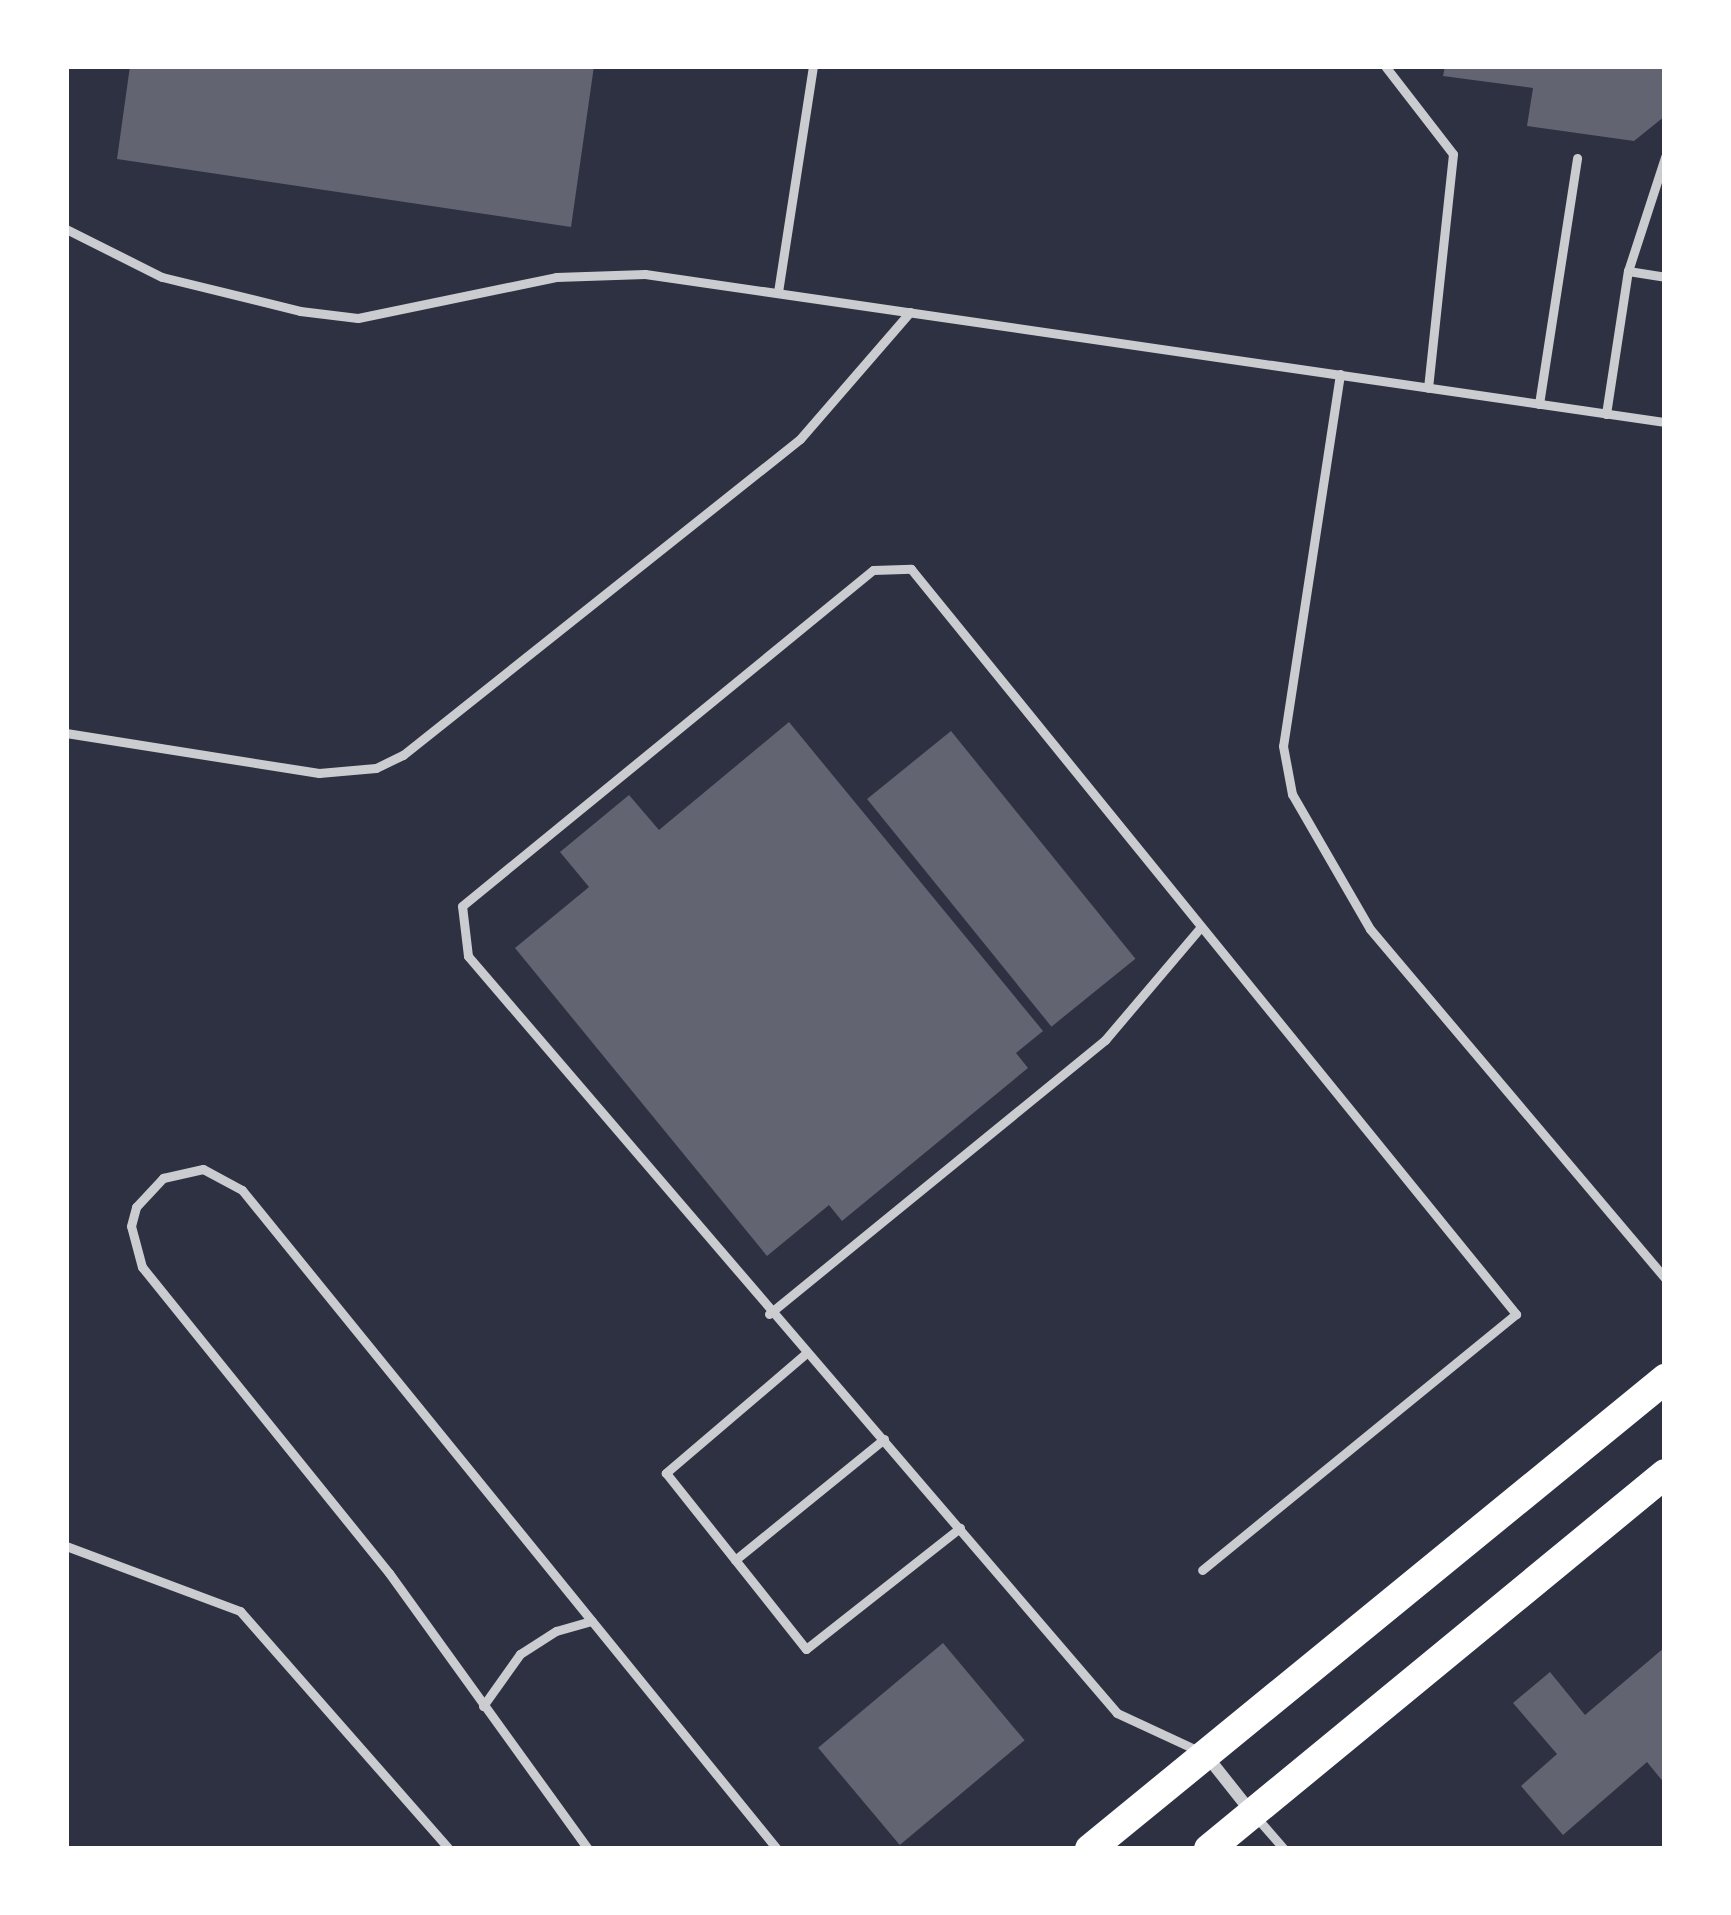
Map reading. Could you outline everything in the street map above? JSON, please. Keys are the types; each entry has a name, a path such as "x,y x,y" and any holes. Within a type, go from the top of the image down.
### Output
{"main road":[{"path":"1090,1849 1665,1379"},
{"path":"1209,1849 1665,1474"}],"street":[{"path":"1206,1754 1252,1813"}],"lane":[{"path":"778,292 813,66"},
{"path":"1385,66 1453,154 1428,388"},
{"path":"1606,413 1628,271 1648,196 1665,157"},
{"path":"1539,404 1576,158"},
{"path":"1648,196 1665,199"},
{"path":"66,229 163,277 262,305 358,318 556,277 645,274 1665,422"},
{"path":"1628,271 1665,277"},
{"path":"66,733 319,772 376,768 403,755 800,439 910,311"},
{"path":"1340,374 1283,746 1292,794 1370,929 1665,1278"},
{"path":"1202,1570 1516,1314 911,569 873,570 462,906 468,956 769,1314 884,1439 1118,1713 1206,1754"},
{"path":"769,1314 1105,1040 1201,927"},
{"path":"589,1849 389,1573 142,1268 131,1226 136,1207 163,1178 203,1169 242,1190 777,1849"},
{"path":"804,1354 666,1473 806,1649 960,1528"},
{"path":"735,1560 884,1439"},
{"path":"66,1546 240,1611 449,1849"},
{"path":"483,1706 520,1654 556,1631 592,1621"},
{"path":"1252,1813 1284,1849"}],"building":[{"path":"130,66 594,66 571,227 117,159"},
{"path":"1445,66 1665,66 1665,116 1634,141 1527,126 1533,88 1443,76"},
{"path":"789,722 1043,1031 1016,1053 1028,1068 842,1221 829,1205 767,1256 515,948 589,887 560,852 629,795 659,830"},
{"path":"951,731 1135,959 1051,1027 867,799"},
{"path":"943,1643 1025,1740 900,1845 818,1748"},
{"path":"1665,1647 1665,1784 1647,1762 1563,1835 1521,1786 1557,1754 1513,1703 1550,1672 1585,1715"}]}
